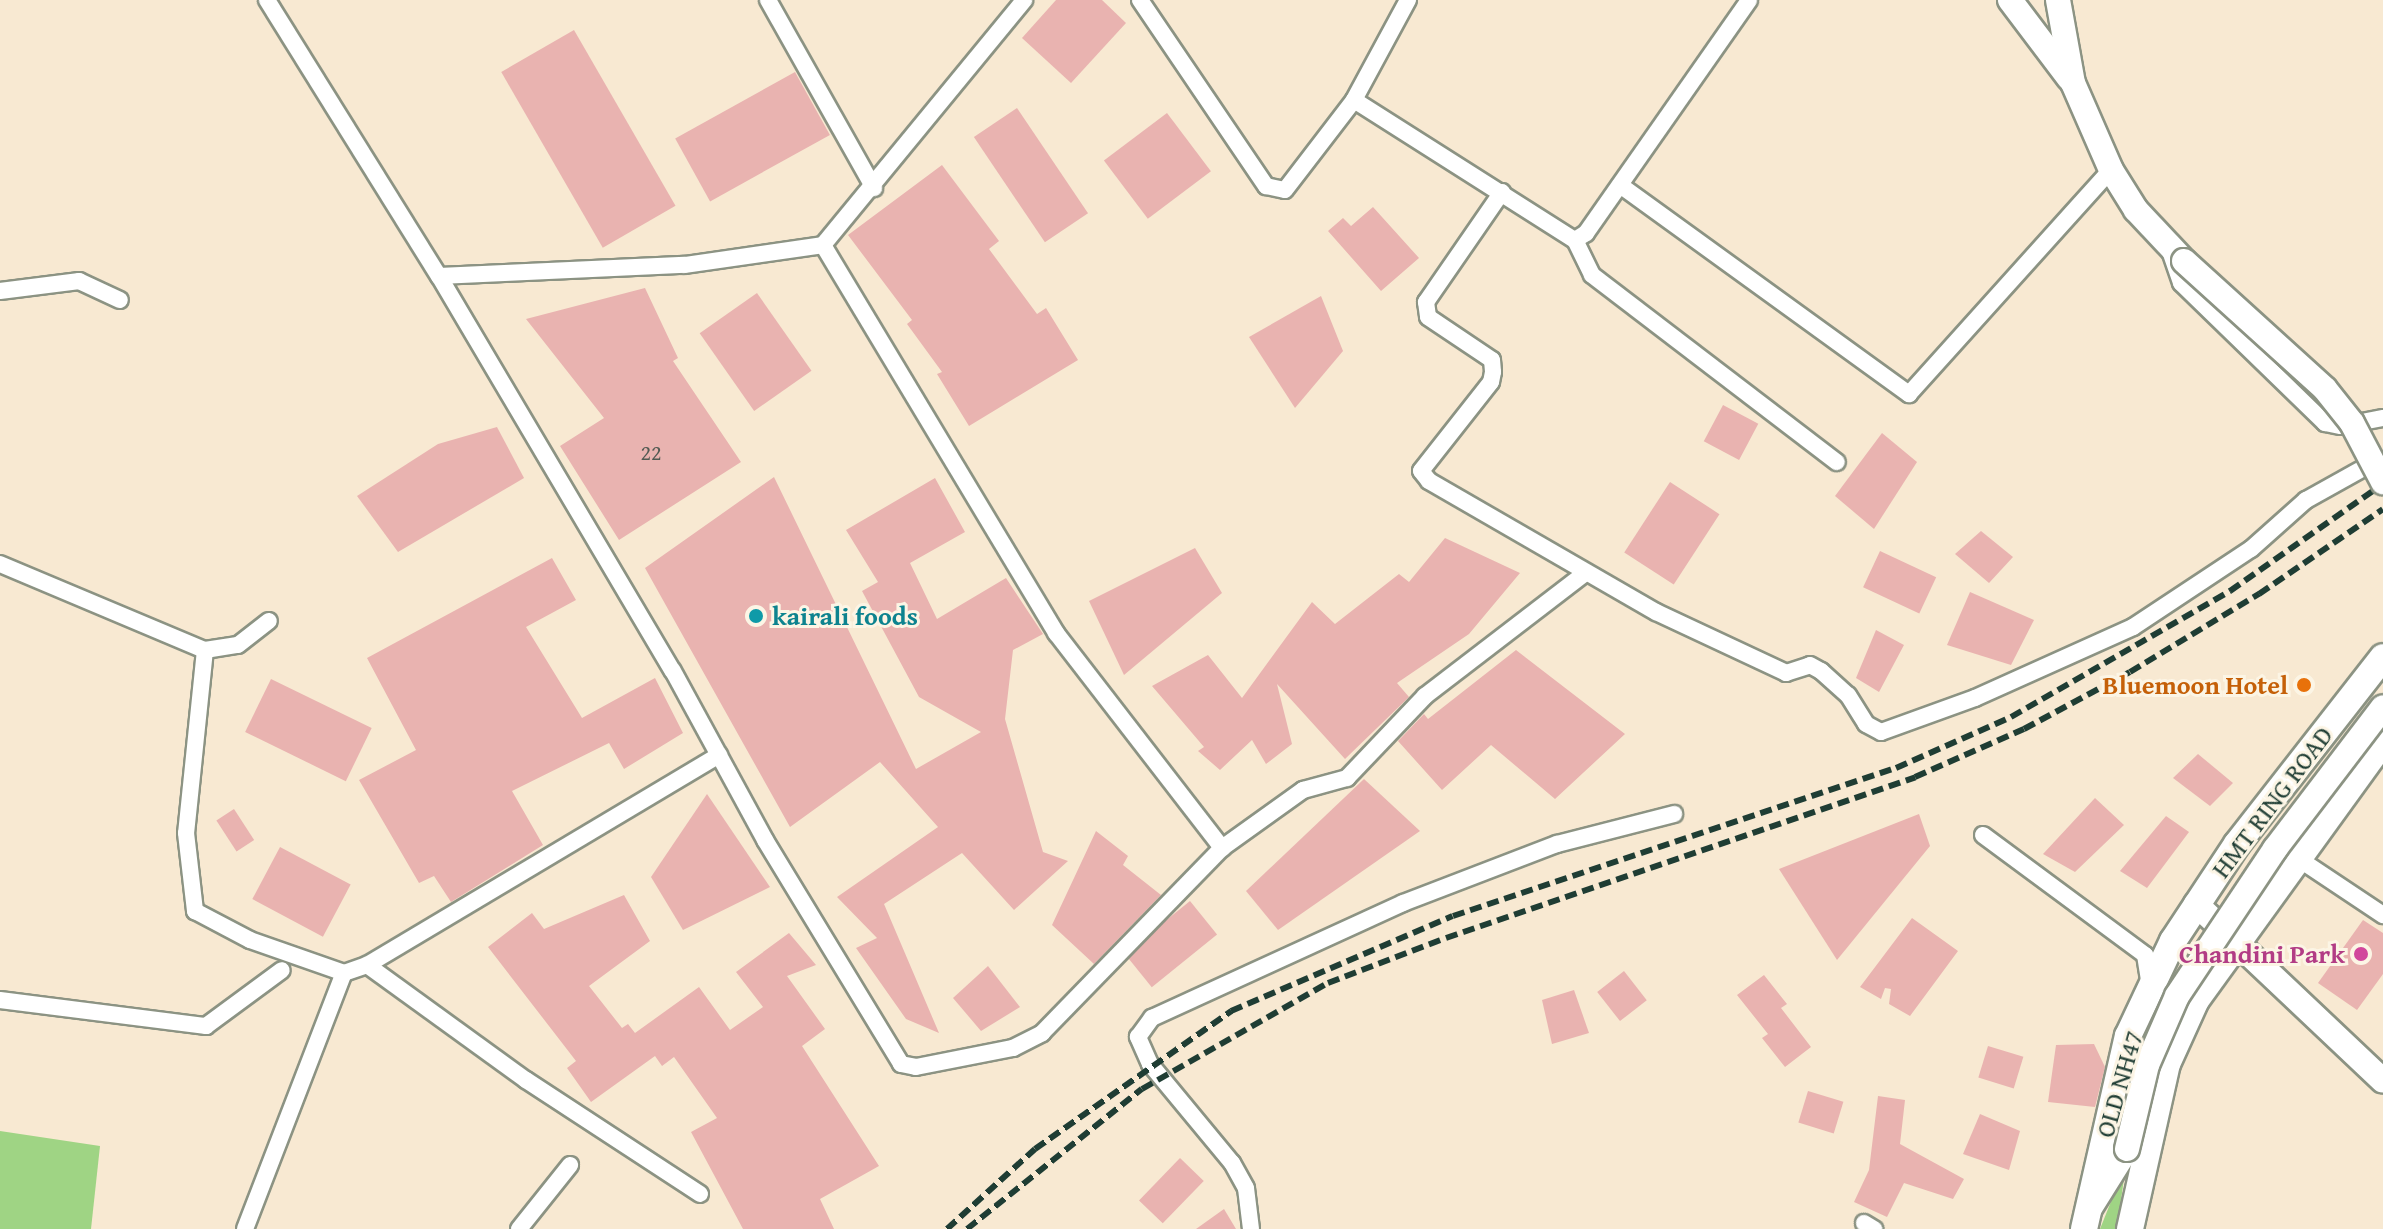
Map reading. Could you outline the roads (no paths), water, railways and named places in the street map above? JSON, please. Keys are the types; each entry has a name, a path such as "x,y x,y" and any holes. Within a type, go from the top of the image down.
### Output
{"main road":[{"path":"2010,0 2073,83"},
{"path":"2058,0 2073,83 2111,170 2136,210 2177,253 2325,389 2352,423 2383,482"},
{"name":"HMT RING ROAD","path":"2383,657 2237,844 2196,904 2383,1081"},
{"path":"2131,1225 2127,1149 2147,1065 2183,986 2275,849 2383,707"},
{"name":"HMT RING ROAD","path":"2235,943 2383,742"},
{"name":"OLD NH47","path":"2086,1220 2128,1036 2173,941 2196,904"},
{"name":"OLD NH47","path":"2131,1225 2167,1064 2196,1000 2235,943"},
{"path":"2086,1220 2127,1149"}],"street":[{"path":"267,0 439,276 719,755 765,840 901,1064 916,1067 1013,1048 1042,1033 1222,848 1303,790 1347,778 1425,696 1584,574"},
{"path":"768,0 874,188"},
{"path":"439,276 685,265 823,245 874,188 1024,0"},
{"path":"1140,0 1266,186 1285,190 1354,100 1408,0"},
{"path":"1575,240 1586,233 1749,0"},
{"path":"1354,100 1575,240 1592,275 1837,462"},
{"path":"1620,185 1909,394 2111,170"},
{"path":"1502,192 1426,302 1428,317 1492,360 1491,382 1421,471 1429,481 1584,574 1786,673 1810,665 1848,695 1866,724 1881,732 1975,698 2133,627 2251,549 2306,500 2360,470"},
{"path":"823,245 1056,633 1222,848"},
{"path":"2177,253 2181,283 2325,423 2341,426 2383,418"},
{"path":"0,291 79,281 120,300"},
{"path":"0,564 205,650 238,645 269,621"},
{"path":"205,650 186,833 195,911 250,940 344,973 367,965 719,755"},
{"path":"1251,1229 1246,1188 1232,1163 1150,1064 1138,1037 1152,1018 1403,903 1557,844 1619,832 1674,814"},
{"path":"1983,835 2145,955 2151,993"},
{"path":"2296,857 2383,915"},
{"path":"367,965 526,1080 700,1194"},
{"path":"0,1000 206,1026 282,970"},
{"path":"245,1229 344,973"},
{"path":"519,1229 570,1165"}],"railway":[{"path":"947,1229 1035,1149 1231,1011 1453,916 1896,768 2011,717 2230,591 2383,484"},
{"path":"967,1229 1142,1089 1328,983 1446,938 1915,777 2024,729 2130,672 2259,594 2383,509"}],"place":[{"name":"kairali foods","path":"756,616"},
{"name":"Bluemoon Hotel","path":"2304,685"},
{"name":"Chandini Park","path":"2361,954"}]}
